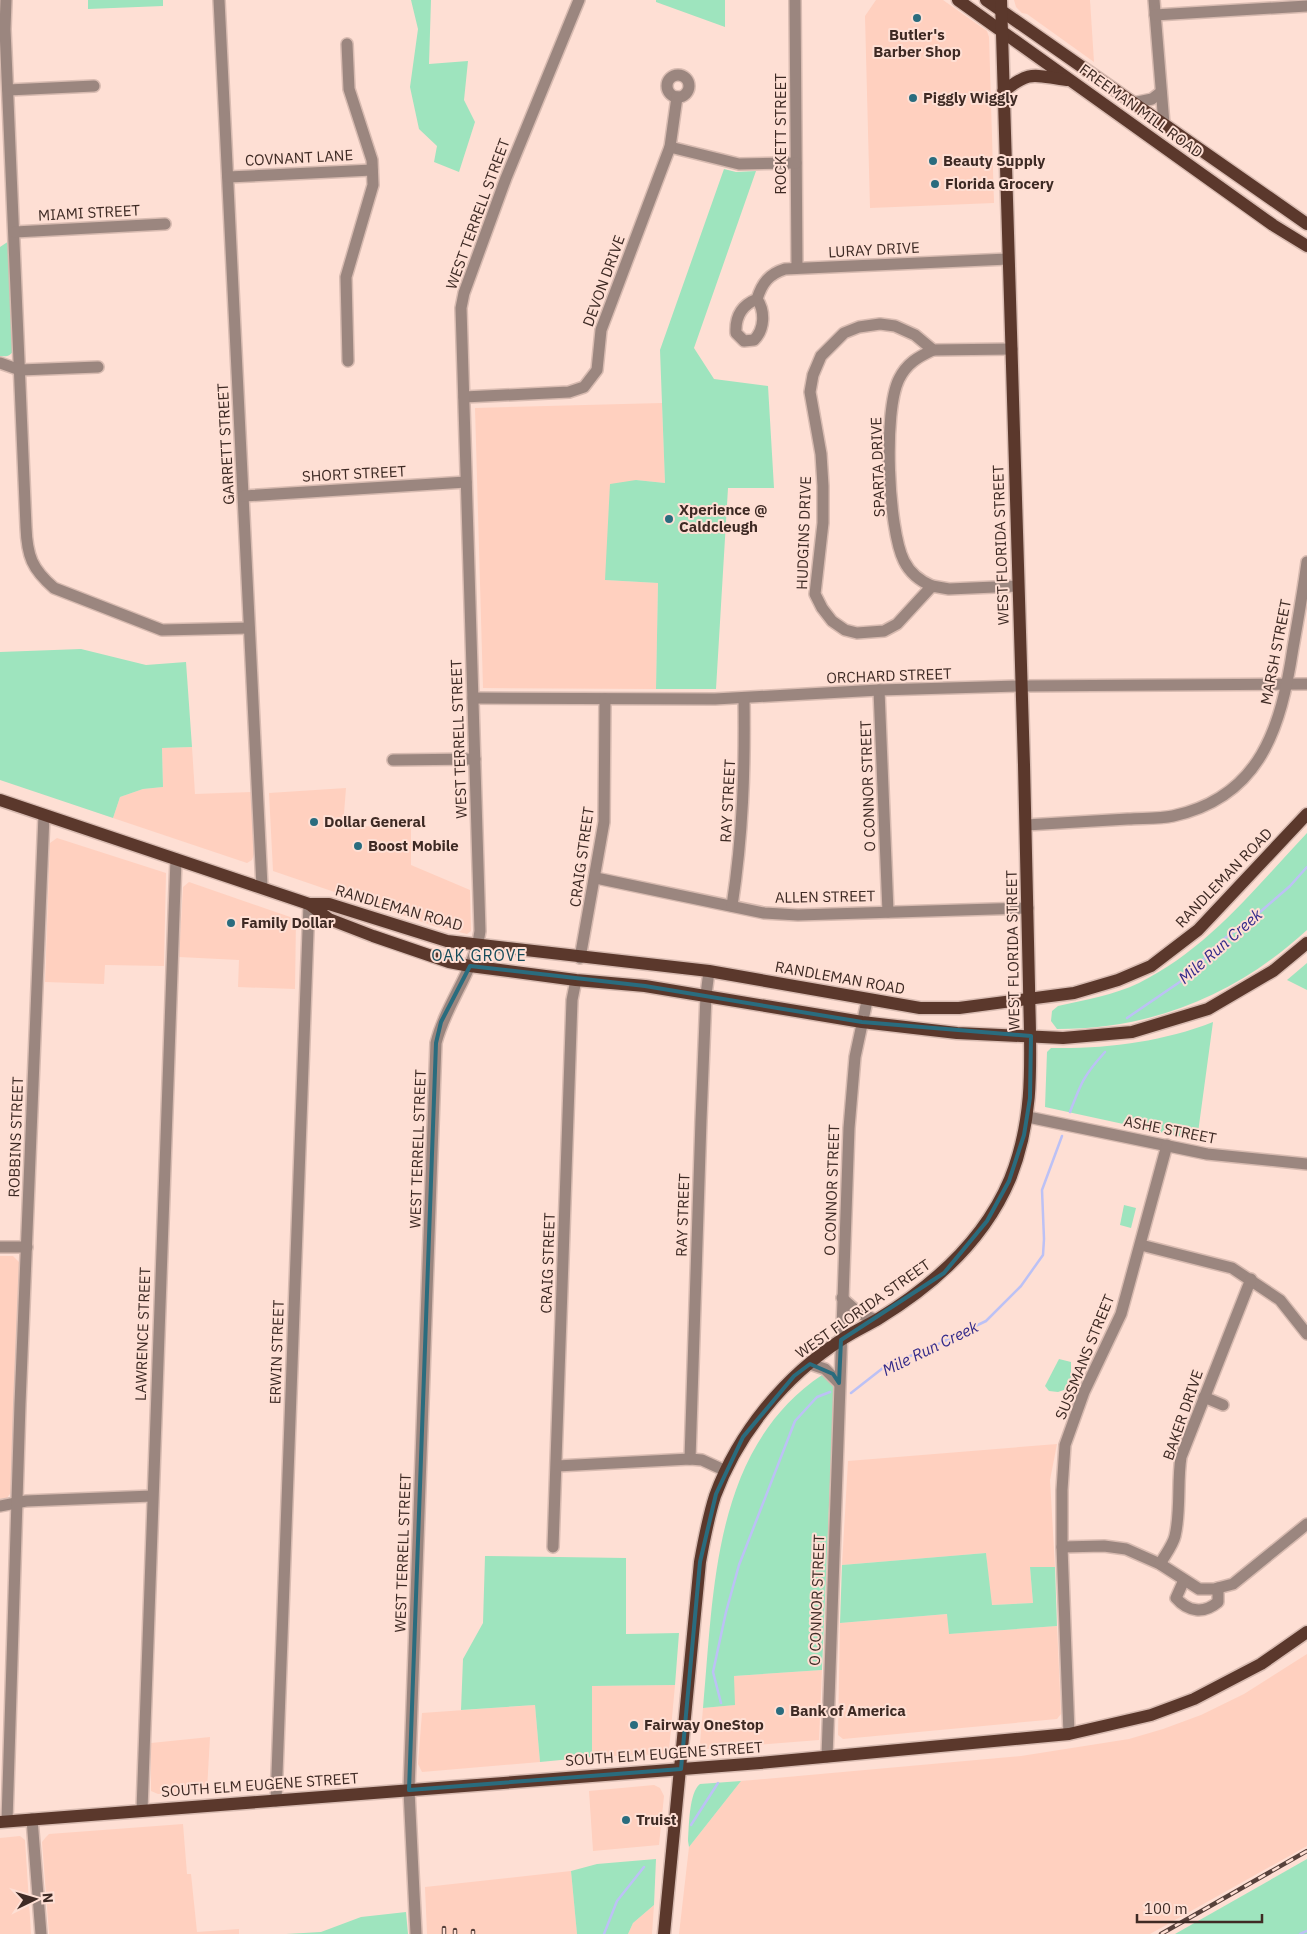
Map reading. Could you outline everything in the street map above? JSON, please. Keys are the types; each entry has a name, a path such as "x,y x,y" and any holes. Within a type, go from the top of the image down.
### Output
{"main road":[{"name":"FREEMAN MILL ROAD","path":"958,0 1273,225 1307,246"},
{"name":"FREEMAN MILL ROAD","path":"986,0 1001,6 1134,103 1307,224"},
{"name":"WEST FLORIDA STREET","path":"664,1934 700,1562 707,1524 716,1494 726,1471 743,1437 794,1376 841,1340 876,1320 944,1273 964,1252 987,1221 1009,1181 1028,1117 1031,1036 1026,825 1001,6"},
{"path":"1003,92 1019,79 1030,75 1070,80"},
{"name":"RANDLEMAN ROAD","path":"0,800 262,887 309,904 329,918 373,936 449,962 576,980 706,995 862,1022 956,1033 1063,1038 1132,1032 1208,1009 1273,971 1307,943"},
{"name":"RANDLEMAN ROAD","path":"309,904 330,904 447,941 478,946 709,971 868,1001 920,1008 959,1008 996,1005 1029,998 1074,993 1118,980 1151,966 1198,930 1307,814"},
{"name":"SOUTH ELM EUGENE STREET","path":"3,1822 827,1757 1069,1734 1151,1715 1194,1699 1253,1669 1307,1632"}],"street":[{"path":"6,0 5,29 27,536 30,560 40,576 54,588 162,630 249,628"},
{"name":"GARRETT STREET","path":"219,0 262,887"},
{"name":"WEST TERRELL STREET","path":"416,1934 408,1790 436,1043 441,1022 470,966 478,946 480,931 461,323 464,293 506,178 578,0"},
{"name":"ROCKETT STREET","path":"795,0 797,268"},
{"path":"1154,0 1164,124"},
{"path":"1155,15 1307,6"},
{"path":"347,44 349,89 372,160 371,196 346,277 348,361"},
{"path":"8,90 94,86"},
{"path":"1134,103 1152,99 1161,92"},
{"name":"DEVON DRIVE","path":"464,398 569,392 577,390 589,382 597,370 597,346 607,313 670,147 677,96"},
{"path":"670,147 739,164 796,163"},
{"name":"COVNANT LANE","path":"228,177 372,170"},
{"name":"MIAMI STREET","path":"15,232 165,224"},
{"name":"LURAY DRIVE","path":"756,299 769,276 785,269 1008,259"},
{"name":"HUDGINS DRIVE","path":"932,586 897,624 884,631 857,633 845,630 832,621 822,608 815,594 823,523 823,486 821,454 810,392 813,376 821,356 844,333 860,326 880,324 895,326 915,335 933,350"},
{"path":"933,350 1012,349"},
{"name":"SPARTA DRIVE","path":"932,586 912,574 904,561 897,540 892,497 890,439 892,405 898,381 906,366 917,357 933,350"},
{"path":"0,363 20,370 98,367"},
{"name":"SHORT STREET","path":"244,496 466,482"},
{"name":"MARSH STREET","path":"1026,825 1171,816 1197,810 1221,798 1243,781 1259,761 1271,738 1288,684 1307,562"},
{"path":"932,586 948,589 1018,586"},
{"name":"ORCHARD STREET","path":"473,698 744,698 879,690 1021,686 1307,684"},
{"name":"O CONNOR STREET","path":"879,690 888,912"},
{"name":"RAY STREET","path":"732,906 741,850 745,784 744,698"},
{"name":"CRAIG STREET","path":"580,958 596,878 604,822 605,699"},
{"path":"393,760 474,760"},
{"name":"ROBBINS STREET","path":"3,1822 44,815"},
{"name":"LAWRENCE STREET","path":"142,1810 176,859"},
{"name":"ALLEN STREET","path":"596,878 764,913 798,915 1028,908"},
{"name":"ERWIN STREET","path":"276,1801 309,904"},
{"name":"RAY STREET","path":"690,1459 706,995 709,971"},
{"name":"CRAIG STREET","path":"553,1547 572,1000 576,980"},
{"name":"O CONNOR STREET","path":"827,1757 849,1128 855,1057 868,1001"},
{"name":"ASHE STREET","path":"1028,1117 1207,1154 1307,1164"},
{"name":"SUSSMANS STREET","path":"1069,1734 1062,1547 1062,1490 1065,1445 1084,1392 1121,1314 1167,1145"},
{"path":"1141,1245 1232,1268 1280,1300 1307,1334"},
{"path":"0,1247 27,1247"},
{"name":"BAKER DRIVE","path":"1160,1564 1174,1538 1178,1519 1178,1479 1181,1457 1251,1279"},
{"path":"842,1298 860,1314 876,1320"},
{"path":"810,1364 825,1368 839,1383"},
{"path":"1204,1397 1223,1405"},
{"path":"557,1466 690,1459 702,1460 726,1471"},
{"path":"0,1506 17,1503 152,1496"},
{"path":"1062,1547 1104,1546 1126,1549 1160,1564 1199,1589 1218,1588 1233,1584 1239,1580 1307,1524"},
{"path":"1184,1580 1176,1598 1180,1603 1198,1611 1210,1609 1218,1602 1218,1588"},
{"path":"32,1819 41,1934"}],"highlighted area":[{"path":"470,966 645,986 862,1022 1031,1036 1030,1098 1024,1135 1009,1181 987,1221 944,1273 841,1340 839,1383 833,1374 810,1364 794,1376 743,1437 716,1494 700,1562 681,1769 409,1790 436,1043 441,1022"}],"shaded area":[{"path":"876,0 943,0 987,31 989,37 994,203 870,208 865,16"},
{"path":"1014,0 1090,0 1094,62 1027,14 1022,13 1016,7"},
{"path":"662,403 665,483 636,480 605,580 658,583 656,689 483,688 475,408"},
{"path":"192,747 195,794 252,792 254,854 252,860 247,863 113,818 120,797 143,789 163,787 162,748"},
{"path":"346,788 343,826 411,827 411,865 470,890 471,931 467,934 434,926 273,871 269,793"},
{"path":"57,838 166,873 164,966 105,965 104,984 45,982 50,843"},
{"path":"189,882 296,919 295,989 238,987 239,960 179,957 183,887"},
{"path":"0,1256 13,1256 20,1263 12,1491 7,1498 0,1499"},
{"path":"1057,1444 1050,1480 1055,1567 1030,1567 1033,1603 991,1605 986,1553 842,1565 848,1461"},
{"path":"948,1614 949,1634 1057,1626 1061,1714 1057,1719 843,1739 838,1735 840,1623"},
{"path":"1307,1654 1307,1846 1150,1934 679,1934 689,1847 741,1781 1021,1756 1129,1739 1201,1715 1244,1694"},
{"path":"822,1670 819,1740 706,1749 700,1743 703,1708 734,1705 734,1676"},
{"path":"675,1685 669,1750 665,1754 592,1757 592,1686"},
{"path":"535,1705 540,1762 422,1772 418,1764 422,1713"},
{"path":"210,1737 207,1790 158,1794 151,1791 151,1743"},
{"path":"654,1785 660,1788 664,1796 659,1845 593,1851 589,1791"},
{"path":"183,1824 187,1874 191,1874 197,1932 239,1929 239,1934 49,1934 42,1842 49,1834"},
{"path":"20,1836 25,1840 31,1934 0,1934 0,1838"},
{"path":"571,1871 577,1934 427,1934 425,1887"},
{"path":"654,1905 652,1934 628,1934 633,1923"}],"green space":[{"path":"88,0 163,0 163,6 88,9"},
{"path":"411,0 431,0 429,64 468,61 464,100 475,122 459,172 434,162 437,146 419,129 410,87 418,29"},
{"path":"656,0 725,0 725,27 656,2"},
{"path":"724,169 736,172 756,171 694,348 714,379 768,386 774,488 728,488 716,689 656,689 658,583 605,580 610,484 636,480 665,483 660,350"},
{"path":"9,241 14,349 10,355 0,356 0,247"},
{"path":"81,649 146,665 186,662 192,747 162,748 163,787 143,789 120,797 113,818 0,780 0,652"},
{"path":"1307,833 1307,930 1280,953 1252,973 1222,990 1192,1004 1160,1015 1127,1023 1057,1029 1051,1021 1052,1011 1058,1006 1120,991 1164,969 1187,953 1230,916"},
{"path":"1307,963 1307,990 1287,980"},
{"path":"1213,1022 1197,1140 1045,1107 1047,1052 1051,1048 1134,1043 1174,1035"},
{"path":"1124,1205 1136,1208 1131,1228 1120,1225"},
{"path":"1059,1359 1071,1362 1071,1377 1064,1390 1058,1392 1049,1391 1045,1386"},
{"path":"822,1375 832,1381 834,1388 822,1670 734,1676 735,1705 703,1708 716,1571 725,1525 739,1482 759,1442 786,1406"},
{"path":"986,1553 992,1605 1033,1603 1030,1567 1055,1567 1057,1626 949,1634 947,1614 840,1623 842,1565"},
{"path":"485,1556 626,1558 626,1634 679,1633 675,1685 592,1686 592,1757 540,1762 535,1705 461,1710 463,1659 483,1623"},
{"path":"741,1781 689,1847 690,1810 696,1788 700,1784"},
{"path":"656,1859 654,1905 633,1923 628,1934 577,1934 571,1871 597,1864"},
{"path":"1307,1859 1307,1934 1175,1934"},
{"path":"406,1912 408,1934 286,1934 321,1932 361,1917"}],"waterway":[{"name":"Mile Run Creek","path":"1127,1018 1187,977 1221,941 1252,919 1290,886 1307,867"},
{"name":"Mile Run Creek","path":"1070,1112 1084,1080 1105,1052"},
{"name":"Mile Run Creek","path":"851,1393 888,1364 924,1351 986,1321 1021,1286 1043,1255 1042,1190 1062,1136"},
{"name":"Mile Run Creek","path":"721,1703 713,1672 726,1612 739,1565 795,1421 817,1397 830,1392"},
{"name":"Mile Run Creek","path":"691,1825 718,1783"},
{"name":"Mile Run Creek","path":"604,1934 617,1901 644,1867"},
{"path":"1300,1934 1307,1931"}],"railway":[{"path":"1161,1934 1307,1851"},
{"path":"444,1928 444,1934"}],"place":[{"name":"Butler's Barber Shop","path":"917,18"},
{"name":"Piggly Wiggly","path":"913,98"},
{"name":"Beauty Supply","path":"933,161"},
{"name":"Florida Grocery","path":"935,184"},
{"name":"Xperience @ Caldcleugh","path":"669,519"},
{"name":"Dollar General","path":"314,822"},
{"name":"Boost Mobile","path":"358,846"},
{"name":"Family Dollar","path":"231,923"},
{"name":"Bank of America","path":"780,1711"},
{"name":"Fairway OneStop","path":"634,1725"},
{"name":"Truist","path":"626,1820"}],"district":[{"name":"OAK GROVE","path":"479,955"}]}
